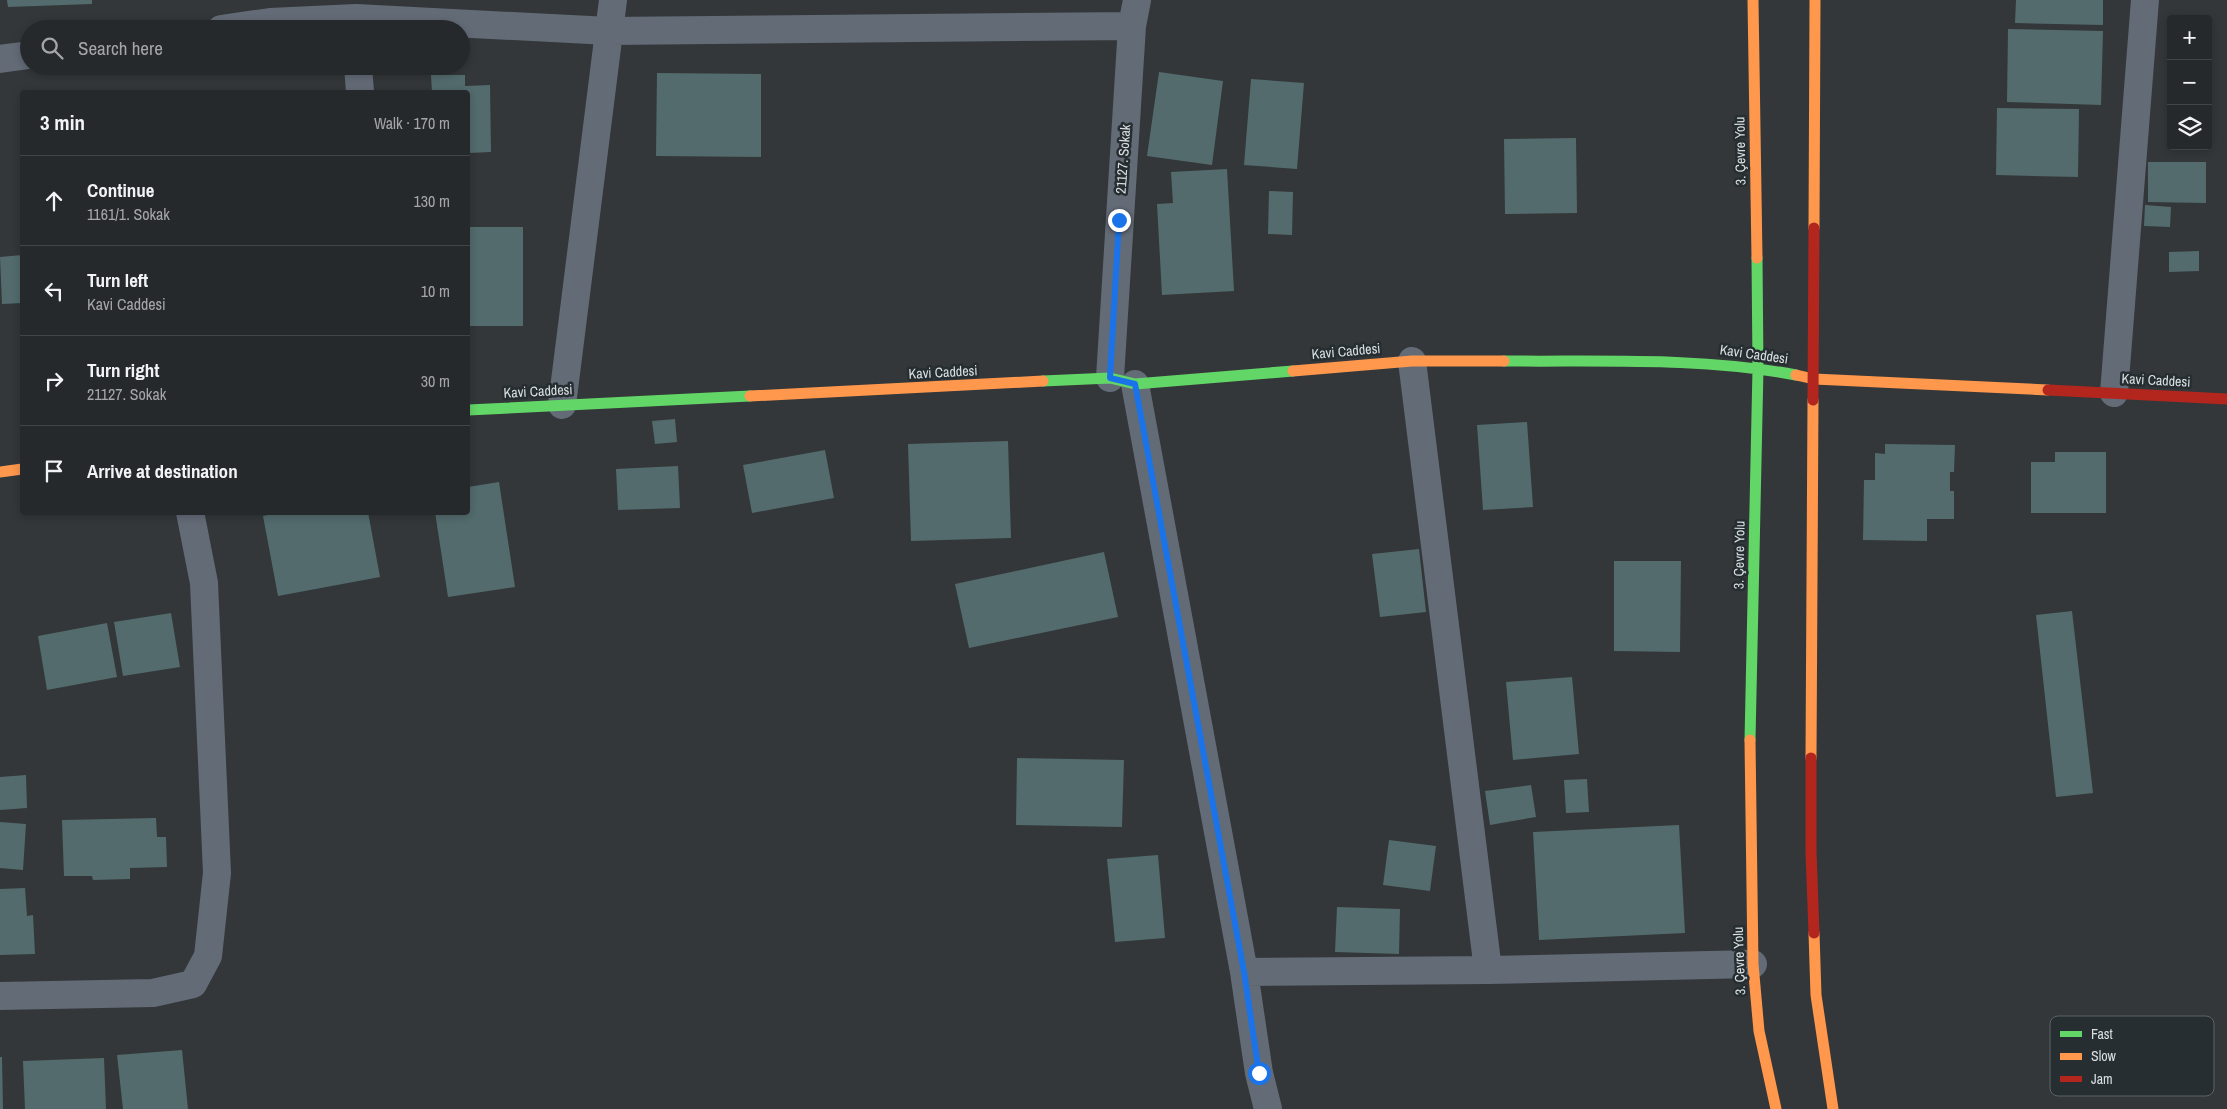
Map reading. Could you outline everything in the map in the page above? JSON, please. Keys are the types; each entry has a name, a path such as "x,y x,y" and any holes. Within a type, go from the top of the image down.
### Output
{"main road":[{"name":"3. Çevre Yolu","path":"1754,0 1758,368 1750,708 1753,964 1758,1031 1776,1109"},
{"path":"1815,0 1811,851 1816,995 1833,1109"},
{"name":"Kavi Caddesi","path":"470,410 1123,381 1412,361 1700,362 1758,368 1814,379 2227,399"},
{"path":"0,472 20,469"}],"street":[{"path":"562,405 613,0"},
{"name":"21127. Sokak","path":"1137,0 1132,26 1123,381 1244,972 1259,1073 1268,1109"},
{"path":"2114,393 2145,0"},
{"path":"298,20 355,16 423,20"},
{"path":"470,23 609,31 1132,26"},
{"path":"0,59 20,56"},
{"path":"359,75 360,90"},
{"path":"1412,361 1488,970"},
{"path":"0,996 153,993 193,984 208,956 218,873 204,583 191,515"},
{"path":"1244,972 1488,970 1753,964"}],"building":[{"path":"7,0 92,0 92,4 8,7"},
{"path":"2016,0 2103,0 2103,25 2015,23"},
{"path":"2008,29 2103,31 2101,105 2007,102"},
{"path":"1159,72 1223,81 1212,165 1147,156"},
{"path":"657,73 761,74 761,157 656,156"},
{"path":"431,75 465,75 465,86 490,85 491,152 470,153 470,90 432,90"},
{"path":"1251,79 1304,83 1297,169 1244,165"},
{"path":"1997,108 2079,109 2078,177 1996,175"},
{"path":"1576,138 1577,213 1505,214 1504,139"},
{"path":"2148,162 2206,162 2206,203 2148,202"},
{"path":"1227,169 1234,291 1162,295 1157,204 1173,203 1171,172"},
{"path":"1269,191 1293,192 1292,235 1268,234"},
{"path":"2145,205 2171,207 2170,227 2144,226"},
{"path":"470,227 523,227 523,326 470,326"},
{"path":"2199,251 2199,271 2169,272 2169,252"},
{"path":"20,255 20,303 2,304 0,257"},
{"path":"675,419 677,442 655,444 652,421"},
{"path":"1527,422 1533,507 1483,510 1477,425"},
{"path":"1008,441 1011,538 911,541 908,444"},
{"path":"1885,444 1955,445 1954,472 1950,472 1950,491 1954,491 1954,519 1927,519 1927,541 1863,540 1864,480 1875,480 1875,453 1885,454"},
{"path":"825,450 834,498 752,513 743,465"},
{"path":"2055,452 2106,452 2106,513 2031,513 2031,462 2055,462"},
{"path":"678,466 680,508 618,510 616,469"},
{"path":"499,482 515,587 448,597 435,515 470,515 470,487"},
{"path":"369,515 380,577 278,596 263,516"},
{"path":"1419,549 1426,612 1380,617 1372,554"},
{"path":"1104,552 1118,617 969,648 955,584"},
{"path":"1614,561 1681,561 1680,652 1614,651"},
{"path":"2072,611 2093,793 2056,797 2036,615"},
{"path":"171,613 180,667 123,676 114,622"},
{"path":"107,623 117,677 47,690 38,636"},
{"path":"1572,677 1579,754 1513,760 1506,682"},
{"path":"1017,758 1124,760 1122,827 1016,825"},
{"path":"26,775 27,808 0,810 0,777"},
{"path":"1587,779 1589,812 1566,813 1564,780"},
{"path":"1531,785 1536,817 1490,825 1485,791"},
{"path":"156,818 157,837 166,837 167,867 130,868 130,879 93,880 92,876 64,876 62,820"},
{"path":"0,822 26,824 23,870 0,868"},
{"path":"1679,825 1685,933 1539,940 1533,832"},
{"path":"1389,840 1436,846 1430,891 1383,885"},
{"path":"1158,855 1165,938 1115,942 1107,859"},
{"path":"25,888 27,916 33,915 35,954 0,955 0,889"},
{"path":"1337,907 1400,909 1399,954 1335,952"},
{"path":"182,1050 188,1109 123,1109 117,1055"},
{"path":"0,1057 2,1057 3,1109 0,1109"},
{"path":"104,1058 106,1109 25,1109 23,1061"}],"traffic: fast":[{"path":"1750,740 1758,368 1757,258"},
{"path":"1504,361 1687,363 1724,365 1796,375"},
{"path":"1043,381 1110,378 1135,384 1293,371"},
{"path":"470,410 750,396"}],"traffic: slow":[{"path":"1753,0 1757,258"},
{"path":"1814,228 1815,0"},
{"path":"1293,371 1412,361 1504,361"},
{"path":"1796,375 1814,379 2048,390"},
{"path":"750,396 1043,381"},
{"path":"1811,758 1813,400"},
{"path":"0,472 20,469"},
{"path":"1750,740 1753,964 1759,1031 1776,1109"},
{"path":"1814,933 1816,995 1833,1109"}],"traffic: jam":[{"path":"1813,400 1814,228"},
{"path":"2048,390 2227,399"},
{"path":"1811,758 1811,851 1814,933"}],"route":[{"path":"1119,220 1110,378 1135,384 1244,972 1259,1073"}]}
